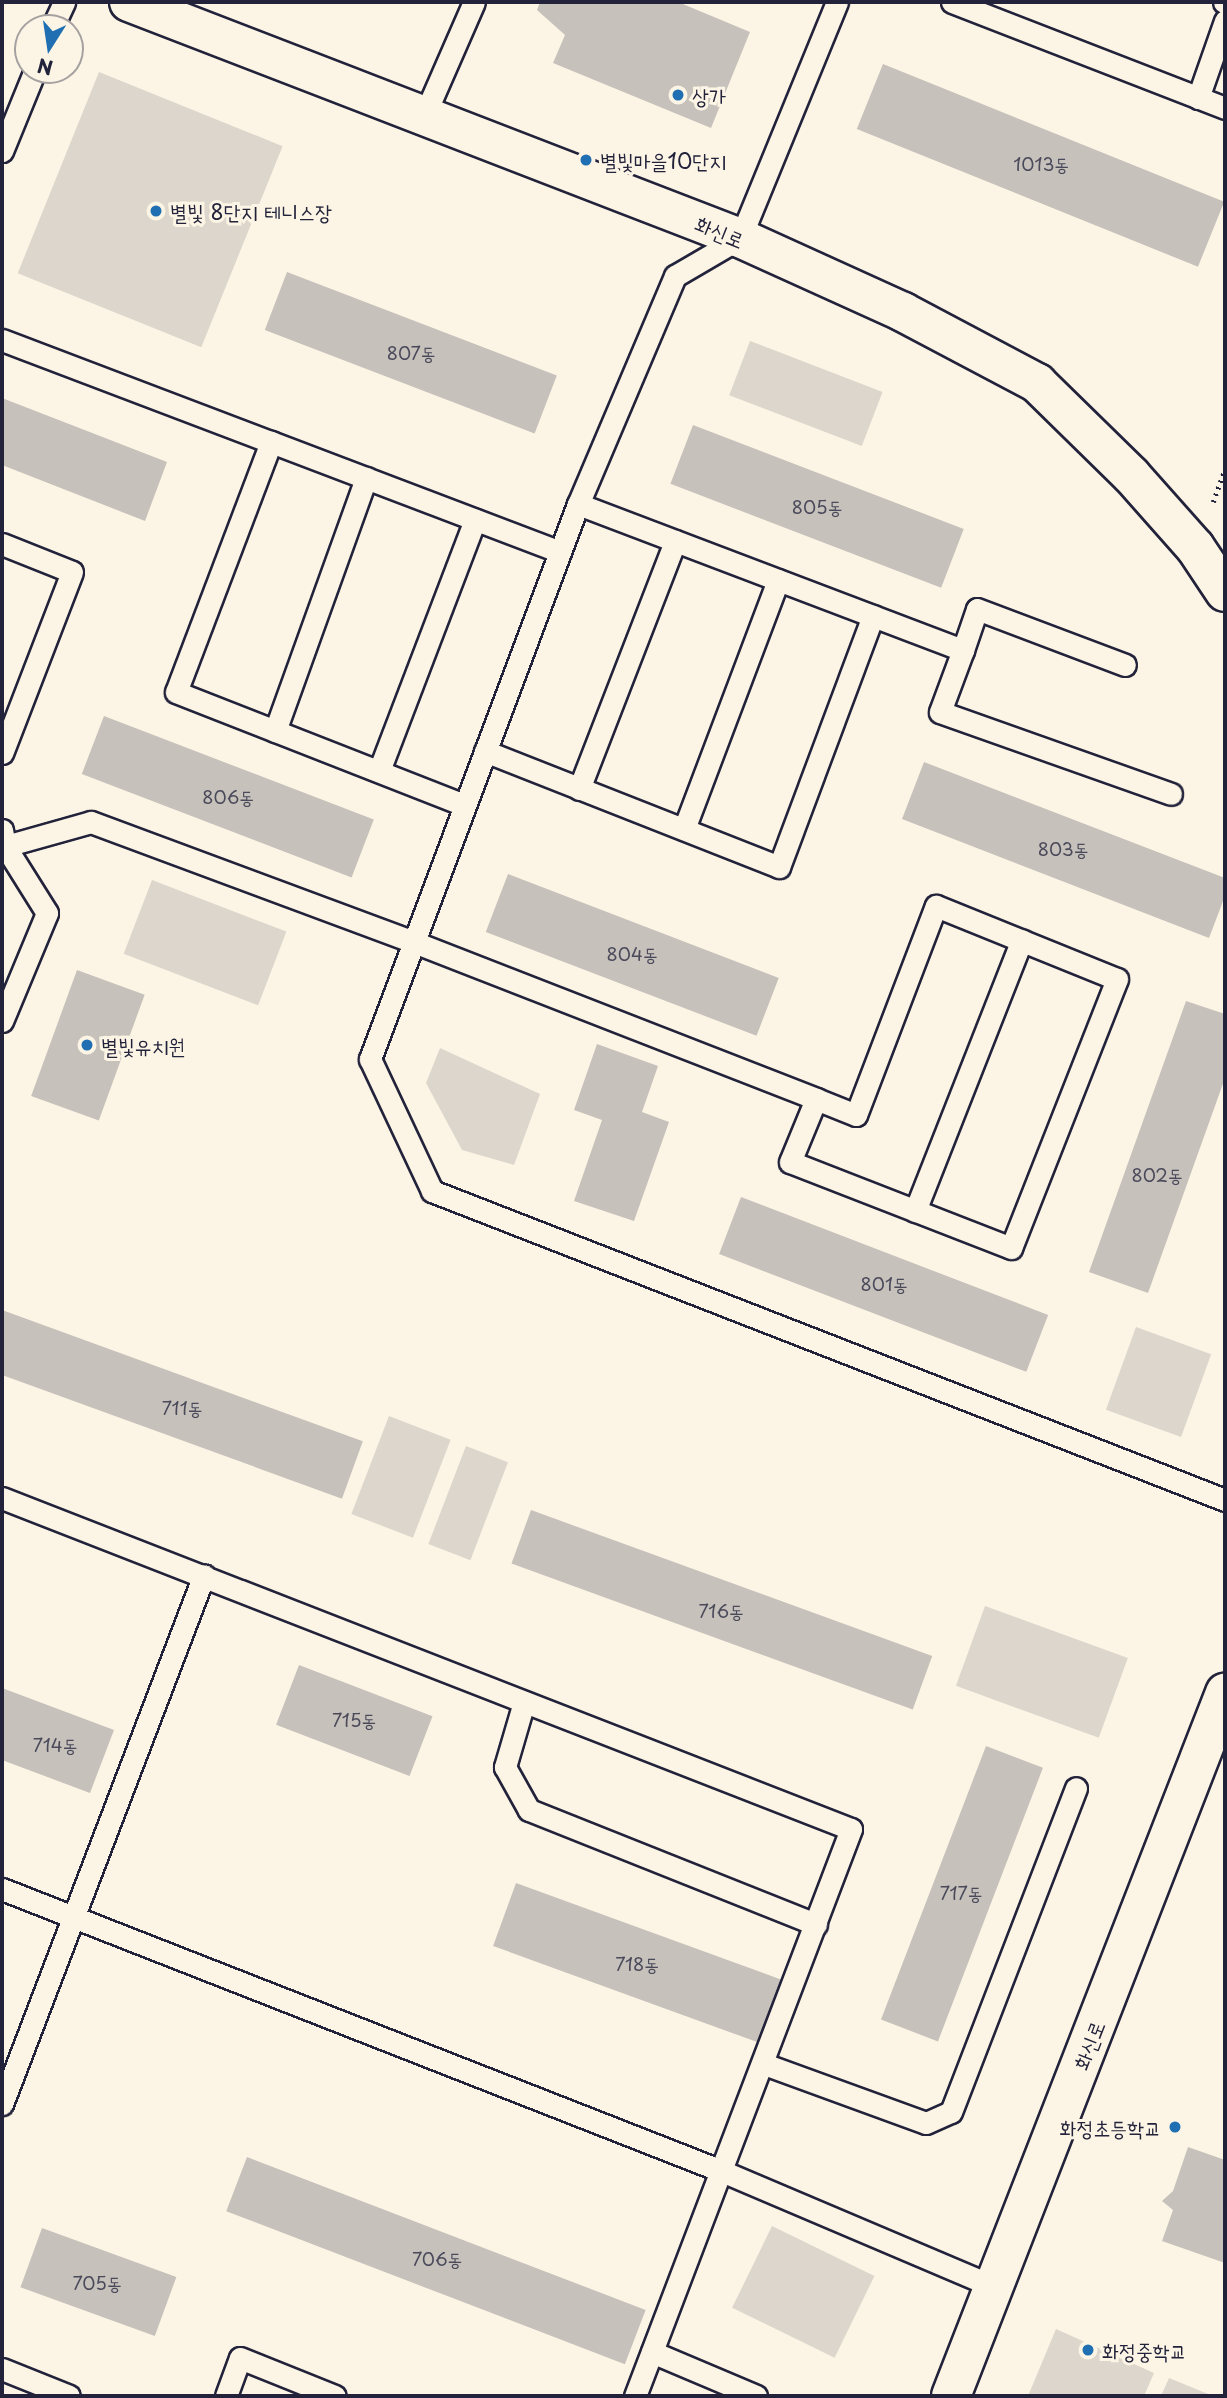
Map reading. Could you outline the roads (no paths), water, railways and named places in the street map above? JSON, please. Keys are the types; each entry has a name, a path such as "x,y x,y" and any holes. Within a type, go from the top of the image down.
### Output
{"main road":[{"name":"화신로","path":"129,2 425,114 740,238 903,312 1037,383 1131,475 1195,547 1225,592"},
{"name":"화신로","path":"951,2396 1225,1693"}],"lane":[{"path":"425,114 474,2"},
{"path":"837,2 740,238 675,276 578,504 370,1059 432,1191 1225,1500"},
{"path":"952,2 1225,108"},
{"path":"1198,98 1225,21"},
{"path":"2,151 29,84"},
{"path":"2,340 560,552"},
{"path":"271,442 176,692 465,805"},
{"path":"275,731 366,478"},
{"path":"578,504 963,650"},
{"path":"379,771 475,520"},
{"path":"579,789 675,541"},
{"path":"2,544 72,572 2,753"},
{"path":"684,829 778,580"},
{"path":"1125,665 976,609 940,712 1171,794"},
{"path":"485,751 779,867 873,616"},
{"path":"2,1021 47,913 3,841 91,822 414,942 816,1098 856,1115 936,906 1118,979 1011,1248 790,1162 816,1098"},
{"path":"915,1211 1022,940"},
{"path":"2,1498 852,1829 724,2172 635,2396"},
{"path":"2,2104 204,1575"},
{"path":"524,1702 505,1767 530,1810 816,1924"},
{"path":"764,2064 926,2123 951,2112 1076,1788"},
{"path":"2,1889 724,2172 995,2287"},
{"path":"652,2352 756,2396"},
{"path":"226,2396 240,2358 335,2396"},
{"path":"2,2369 69,2396"}],"place":[{"name":"상가","path":"678,95"},
{"name":"별빛마을10단지","path":"586,160"},
{"name":"별빛 8단지 테니스장","path":"156,211"},
{"name":"별빛유치원","path":"87,1045"},
{"name":"화정초등학교","path":"1175,2127"},
{"name":"화정중학교","path":"1088,2350"}]}
